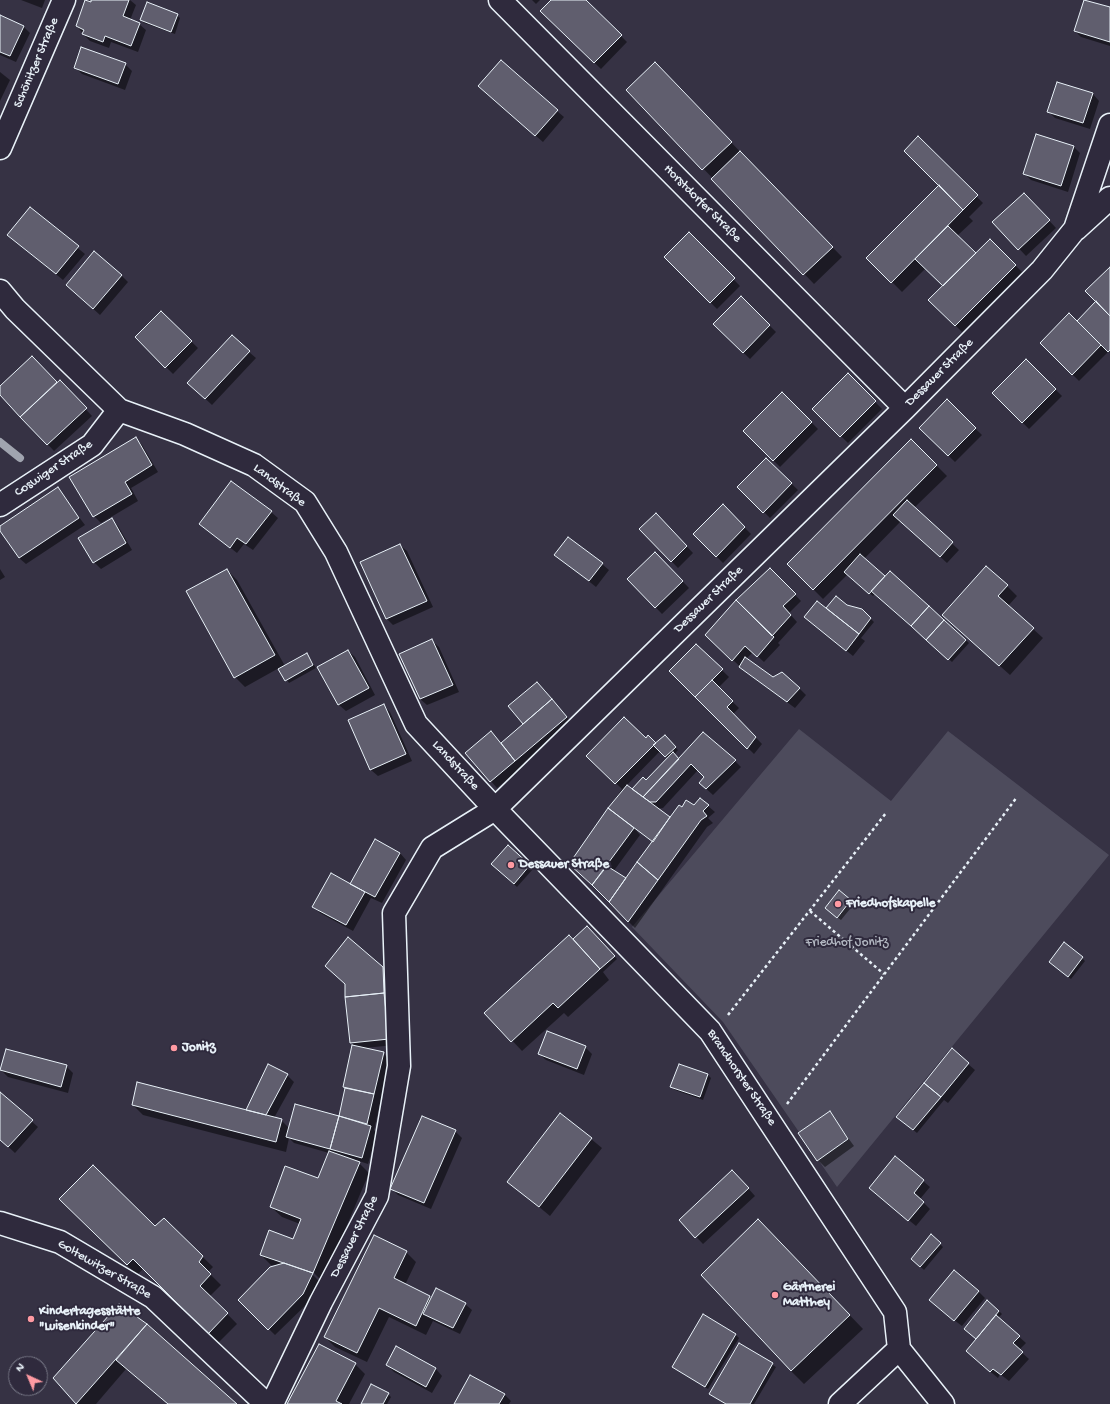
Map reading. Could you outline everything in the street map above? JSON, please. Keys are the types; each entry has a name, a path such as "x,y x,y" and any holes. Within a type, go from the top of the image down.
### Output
{"street":[{"name":"Schönitzer Straße","path":"0,148 64,0"},
{"name":"Horstdorfer Straße","path":"500,0 905,408"},
{"name":"Dessauer Straße","path":"272,1404 321,1302 377,1196 399,1066 394,913 432,848 495,809 905,408 1042,270 1075,229 1110,125"},
{"path":"1075,229 1110,198"},
{"name":"Landstraße","path":"0,291 20,315 119,410 185,434 254,465 304,502 336,552 416,724 495,809"},
{"name":"Coswiger Straße","path":"0,505 92,445 119,410"},
{"name":"Brandhorster Straße","path":"495,809 710,1031 895,1312 899,1349"},
{"name":"Goltewitzer Straße","path":"0,1223 60,1242 153,1297 266,1404"},
{"path":"840,1404 899,1349 943,1404"}],"path":[{"path":"782,1110 1017,797"},
{"path":"728,1016 886,813"},
{"path":"810,911 884,974"}],"green space":[{"name":"Friedhof Jonitz","path":"799,729 891,801 948,731 1109,855 837,1187 723,1022 632,927"}],"building":[{"path":"85,0 91,2 91,0 129,0 123,16 140,23 131,46 105,36 103,42 82,34 84,30 76,26"},
{"path":"551,0 586,0 622,35 594,63 540,11"},
{"path":"1084,0 1110,7 1110,42 1074,31"},
{"path":"147,2 178,14 171,32 140,20"},
{"path":"0,15 24,26 10,56 0,52"},
{"path":"81,47 126,63 118,84 74,68"},
{"path":"501,60 558,110 535,136 478,86"},
{"path":"655,62 732,142 702,170 626,90"},
{"path":"1057,82 1093,93 1083,123 1047,112"},
{"path":"1036,134 1074,146 1061,186 1023,174"},
{"path":"918,136 978,195 963,210 904,151"},
{"path":"740,151 833,247 803,275 711,179"},
{"path":"939,185 963,210 891,283 866,258"},
{"path":"1024,193 1050,220 1018,250 992,222"},
{"path":"30,207 79,246 56,274 7,235"},
{"path":"948,226 976,253 943,286 915,259"},
{"path":"689,232 735,278 710,303 664,257"},
{"path":"990,239 1016,265 955,326 928,300"},
{"path":"94,251 122,275 93,309 66,285"},
{"path":"1110,267 1110,316 1085,291"},
{"path":"741,296 770,325 743,353 713,324"},
{"path":"1096,301 1110,316 1110,350 1108,352 1077,321"},
{"path":"161,311 192,341 165,368 135,337"},
{"path":"1069,313 1101,345 1072,375 1040,343"},
{"path":"232,335 250,351 205,399 187,383"},
{"path":"32,356 57,382 20,417 0,395 0,386"},
{"path":"1026,359 1056,389 1022,423 992,393"},
{"path":"848,373 876,401 840,437 812,409"},
{"path":"60,380 87,408 47,445 20,417"},
{"path":"782,392 812,422 773,461 743,431"},
{"path":"947,399 976,428 948,456 919,428"},
{"path":"136,437 152,465 125,482 132,494 93,517 69,477"},
{"path":"911,439 937,465 813,590 787,564"},
{"path":"766,458 792,483 763,513 737,487"},
{"path":"231,481 272,511 246,544 237,538 230,548 199,524"},
{"path":"58,487 79,518 19,558 0,531 0,526"},
{"path":"907,500 953,542 940,557 893,515"},
{"path":"723,504 745,527 716,557 693,534"},
{"path":"656,513 687,546 671,562 639,529"},
{"path":"112,518 126,543 93,563 78,538"},
{"path":"568,537 603,563 589,581 554,555"},
{"path":"400,544 427,601 386,619 360,562"},
{"path":"655,552 683,581 655,608 627,579"},
{"path":"860,554 885,576 869,594 844,572"},
{"path":"986,566 1008,585 998,596 1034,628 999,666 942,615"},
{"path":"770,568 796,594 783,606 791,615 772,636 736,600"},
{"path":"227,569 275,655 234,678 186,591"},
{"path":"890,571 929,606 911,626 871,591"},
{"path":"836,596 847,605 862,609 871,618 859,634 826,608"},
{"path":"736,600 774,637 757,657 745,646 732,661 705,635"},
{"path":"817,601 859,634 846,651 804,617"},
{"path":"929,606 944,620 926,640 911,626"},
{"path":"944,620 966,640 948,660 926,640"},
{"path":"432,639 453,685 420,699 399,654"},
{"path":"696,644 723,669 695,697 669,671"},
{"path":"348,650 369,688 338,705 317,667"},
{"path":"307,653 313,665 285,681 278,669"},
{"path":"745,657 773,677 782,672 800,688 787,702 739,667"},
{"path":"712,680 733,701 727,707 756,737 747,749 695,697"},
{"path":"537,682 552,699 523,724 508,706"},
{"path":"552,699 567,717 515,761 501,743"},
{"path":"384,704 406,754 370,770 348,720"},
{"path":"624,717 646,738 648,735 656,743 615,784 586,756"},
{"path":"491,731 515,761 490,782 465,753"},
{"path":"703,732 736,760 706,789 699,783 704,777 691,764 656,802 650,802 643,797"},
{"path":"665,735 676,747 665,757 653,745"},
{"path":"673,752 679,759 643,797 632,789 643,777 646,780"},
{"path":"627,785 670,817 653,842 608,808"},
{"path":"700,798 709,805 703,811 707,816 701,820 658,880 637,862 679,805 682,807 686,800 694,805"},
{"path":"608,808 634,828 592,885 569,864"},
{"path":"375,839 400,853 375,897 350,884"},
{"name":"Dessauer Straße","path":"508,845 530,865 514,884 491,864"},
{"path":"637,862 658,880 628,922 609,902"},
{"path":"607,866 626,878 609,902 592,885"},
{"path":"331,873 365,892 346,925 312,907"},
{"name":"Friedhofskapelle","path":"839,890 851,900 837,918 825,908"},
{"path":"587,926 615,956 600,969 573,939"},
{"path":"569,935 600,969 558,1008 553,1003 511,1042 484,1013"},
{"path":"348,937 383,967 384,993 345,997 345,984 325,966"},
{"path":"1064,942 1083,957 1068,977 1049,962"},
{"path":"384,993 389,1039 350,1043 345,997"},
{"path":"547,1031 586,1046 577,1069 538,1054"},
{"path":"352,1045 384,1052 374,1094 343,1087"},
{"path":"952,1048 969,1063 941,1097 924,1083"},
{"path":"6,1049 67,1065 61,1087 0,1070"},
{"path":"268,1064 288,1074 266,1115 246,1110"},
{"path":"679,1064 708,1074 700,1097 670,1087"},
{"path":"137,1082 282,1119 276,1142 132,1105"},
{"path":"924,1083 941,1097 913,1130 896,1117"},
{"path":"345,1088 374,1094 367,1124 339,1116"},
{"path":"0,1092 33,1120 8,1147 0,1140"},
{"path":"295,1104 339,1116 330,1149 286,1137"},
{"path":"830,1111 848,1139 817,1161 798,1133"},
{"path":"560,1113 592,1138 539,1207 507,1182"},
{"path":"339,1116 371,1126 362,1158 330,1149"},
{"path":"422,1116 456,1130 424,1203 390,1189"},
{"path":"329,1151 360,1162 313,1273 260,1255 269,1230 293,1239 301,1219 270,1207 285,1166 318,1178"},
{"path":"895,1156 924,1180 914,1193 924,1202 908,1221 869,1188"},
{"path":"93,1165 155,1226 164,1218 203,1256 199,1262 211,1274 200,1286 228,1313 208,1334 133,1259 127,1265 59,1199"},
{"path":"732,1170 749,1188 695,1238 679,1220"},
{"name":"Gärtnerei Matthey","path":"758,1219 850,1315 791,1371 701,1275"},
{"path":"931,1234 941,1243 920,1267 911,1259"},
{"path":"374,1235 407,1251 394,1278 430,1296 416,1326 379,1308 357,1353 324,1337"},
{"path":"284,1263 313,1273 303,1294 268,1330 238,1300 270,1267"},
{"path":"954,1270 979,1291 954,1321 929,1300"},
{"path":"436,1288 466,1303 453,1328 423,1314"},
{"path":"987,1300 999,1311 976,1339 964,1329"},
{"path":"119,1304 147,1324 76,1404 53,1378"},
{"path":"703,1314 736,1334 705,1387 672,1367"},
{"path":"996,1315 1020,1336 1013,1343 1023,1352 1001,1375 993,1369 990,1372 966,1351"},
{"path":"147,1324 237,1404 168,1404 116,1360"},
{"path":"739,1343 773,1363 750,1404 726,1404 709,1394"},
{"path":"319,1344 356,1363 336,1401 342,1404 287,1404"},
{"path":"396,1346 436,1368 426,1387 386,1365"},
{"path":"470,1375 505,1394 499,1404 454,1404"},
{"path":"371,1384 389,1393 383,1404 361,1404"}],"waterway":[{"path":"0,442 20,458"}],"place":[{"name":"Dessauer Straße","path":"511,865"},
{"name":"Friedhofskapelle","path":"838,904"},
{"name":"Jonitz","path":"174,1048"},
{"name":"Gärtnerei Matthey","path":"775,1295"},
{"name":"Kindertagesstätte \"Luisenkinder\"","path":"31,1319"}]}
